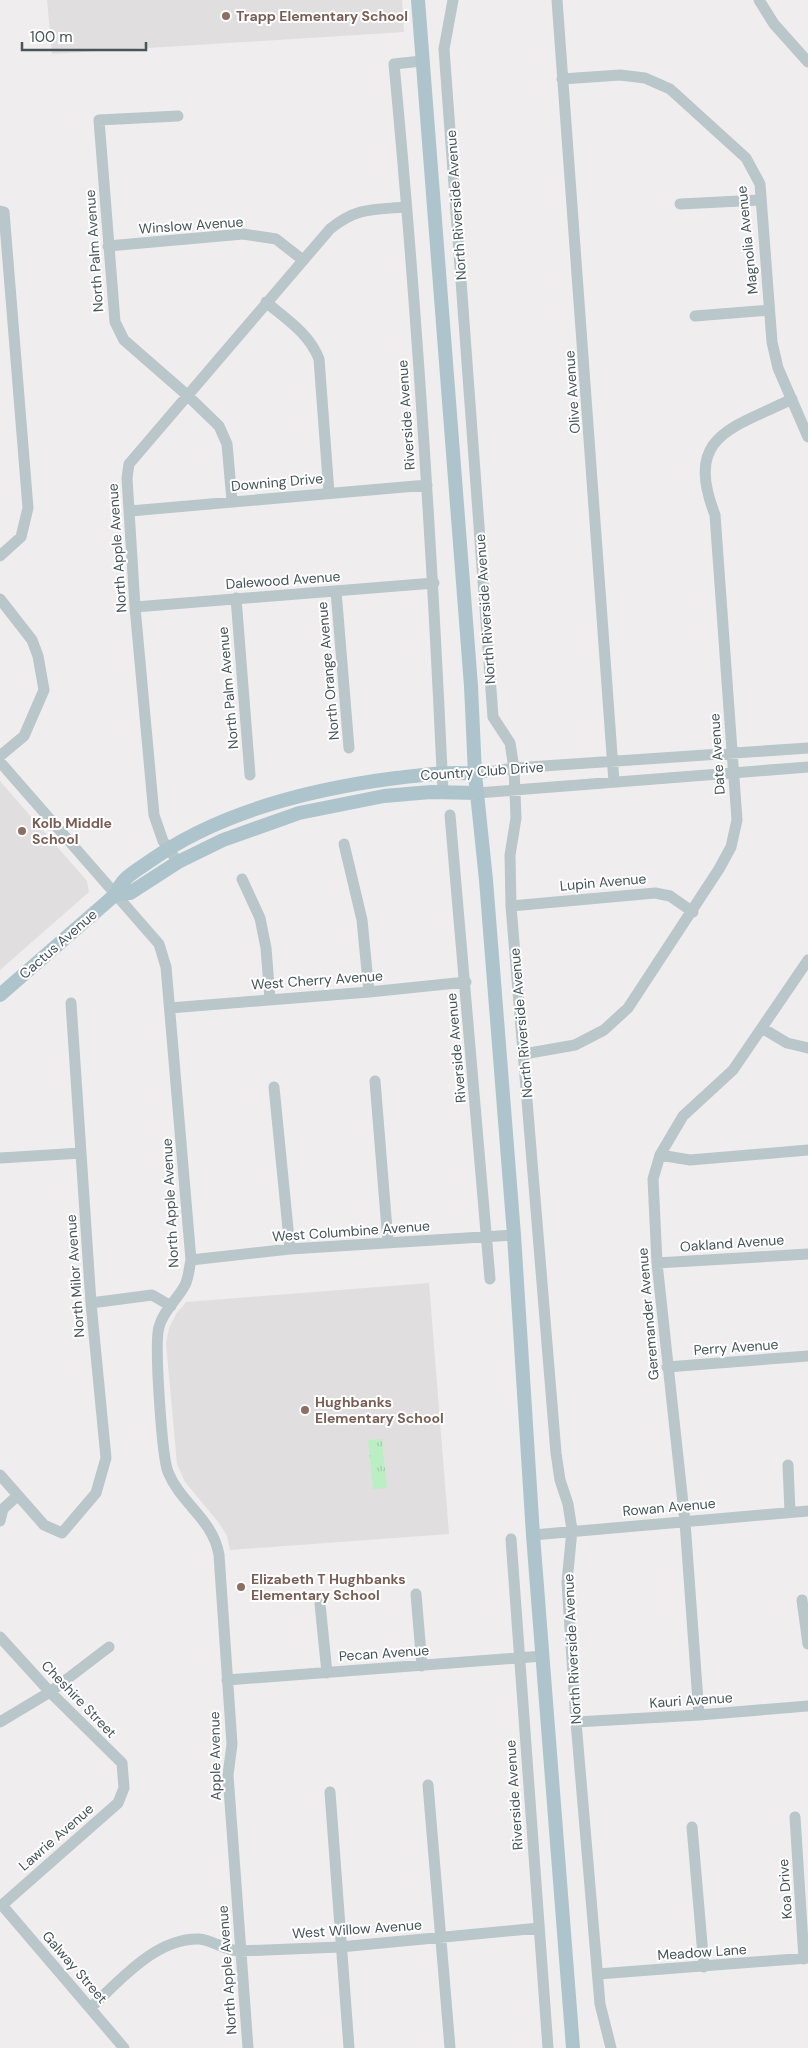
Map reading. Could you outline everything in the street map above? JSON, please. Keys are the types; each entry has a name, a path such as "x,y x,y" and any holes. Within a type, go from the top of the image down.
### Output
{"main road":[{"name":"North Riverside Avenue","path":"418,0 472,686 475,774 514,1235 533,1535 573,2048"},
{"name":"Country Club Drive","path":"475,774 442,773 345,786 277,802 204,830 168,848 121,881 116,894 130,893 178,862 223,840 299,813 384,796 437,792 477,793"},
{"name":"Cactus Avenue","path":"0,995 116,894"}],"street":[{"name":"North Riverside Avenue","path":"453,0 444,48 493,717 510,743 514,768 516,818 510,855 511,906 556,1453 560,1480 568,1504 572,1530 567,1582 576,1722 600,2004 611,2048"},
{"name":"Olive Avenue","path":"557,0 585,360 614,782"},
{"path":"759,0 774,24 808,62"},
{"name":"Riverside Avenue","path":"422,61 394,64 434,583 442,773 437,792"},
{"name":"Magnolia Avenue","path":"562,79 620,75 645,78 670,89 746,158 760,184 772,342 778,368 808,437"},
{"name":"North Palm Avenue","path":"178,116 100,120 115,322 124,340 187,395 218,426 226,444 232,501"},
{"path":"680,204 760,200"},
{"name":"North Apple Avenue","path":"178,862 163,840 154,815 135,607 130,511 126,478 130,464 330,229 347,216 367,210 406,207"},
{"path":"0,556 21,537 28,508 2,212"},
{"name":"Winslow Avenue","path":"108,246 243,234 276,239 303,260"},
{"path":"266,302 303,333 313,344 318,359 329,493"},
{"path":"695,316 769,310"},
{"name":"Date Avenue","path":"524,1054 575,1045 604,1030 628,1008 693,912 731,847 737,820 715,515 708,497 704,475 708,451 723,434 792,399"},
{"name":"Downing Drive","path":"130,511 427,486"},
{"name":"Dalewood Avenue","path":"135,607 434,583"},
{"name":"North Orange Avenue","path":"336,591 349,748"},
{"name":"North Palm Avenue","path":"236,598 250,775"},
{"path":"0,599 32,640 38,656 44,690 24,736 0,756"},
{"name":"Country Club Drive","path":"475,774 514,768 612,763 808,748"},
{"name":"North Apple Avenue","path":"0,762 159,944 166,967 191,1260 185,1286 162,1318 157,1336 166,1460 174,1482 217,1540 225,1623"},
{"name":"Country Club Drive","path":"477,793 808,767"},
{"name":"Riverside Avenue","path":"450,815 466,982 490,1278"},
{"path":"344,844 362,920 369,992"},
{"path":"242,879 260,918 266,948 270,999"},
{"name":"Lupin Avenue","path":"511,906 655,893 670,896 693,912"},
{"name":"Geremander Avenue","path":"699,1715 685,1522 657,1263 653,1179 660,1155 683,1116 733,1070 808,960"},
{"name":"West Cherry Avenue","path":"170,1008 466,982"},
{"name":"North Milor Avenue","path":"18,1496 44,1525 62,1533 96,1493 106,1458 92,1304 71,1003"},
{"path":"762,1028 787,1043 808,1048"},
{"path":"375,1081 388,1242"},
{"path":"274,1087 290,1249"},
{"path":"660,1155 690,1160 808,1150"},
{"path":"0,1158 81,1153"},
{"name":"West Columbine Avenue","path":"191,1260 290,1249 514,1235"},
{"name":"Oakland Avenue","path":"657,1263 808,1254"},
{"path":"92,1304 152,1294 171,1306"},
{"name":"Perry Avenue","path":"667,1367 808,1356"},
{"path":"788,1465 790,1512"},
{"path":"0,1476 18,1496 3,1509 0,1521"},
{"name":"Rowan Avenue","path":"533,1535 572,1530 808,1511"},
{"name":"Riverside Avenue","path":"511,1540 548,2048"},
{"path":"416,1594 422,1666"},
{"path":"802,1600 808,1644"},
{"path":"320,1604 327,1673"},
{"name":"Apple Avenue","path":"225,1623 232,1744 228,1774 237,1889"},
{"name":"Cheshire Street","path":"0,1636 50,1692 122,1763 124,1788"},
{"path":"0,1722 50,1692 109,1647"},
{"name":"Pecan Avenue","path":"227,1680 543,1656"},
{"name":"Kauri Avenue","path":"576,1722 808,1706"},
{"path":"428,1785 450,2048"},
{"name":"Lawrie Avenue","path":"2,1905 118,1803 124,1788"},
{"path":"330,1792 349,2048"},
{"name":"Koa Drive","path":"795,1817 806,1959"},
{"path":"692,1827 704,1967"},
{"name":"North Apple Avenue","path":"237,1889 248,2048"},
{"name":"Galway Street","path":"2,1905 124,2048"},
{"name":"West Willow Avenue","path":"90,2008 140,1963 180,1940 201,1939 228,1950 240,1951 340,1947 539,1928"},
{"name":"Meadow Lane","path":"598,1974 806,1959"}],"shaded area":[{"name":"Trapp Elementary School","path":"47,0 402,0 404,32 52,54"},
{"name":"Kolb Middle School","path":"0,781 87,881 89,892 0,970"},
{"name":"Hughbanks Elementary School","path":"429,1283 449,1534 230,1550 227,1536 219,1523 185,1482 177,1464 166,1343 169,1328 176,1314 186,1302"}],"green space":[{"path":"382,1439 387,1488 373,1489 368,1440"}],"place":[{"name":"Trapp Elementary School","path":"226,16"},
{"name":"Kolb Middle School","path":"22,831"},
{"name":"Hughbanks Elementary School","path":"305,1410"},
{"name":"Elizabeth T Hughbanks Elementary School","path":"241,1587"}]}
